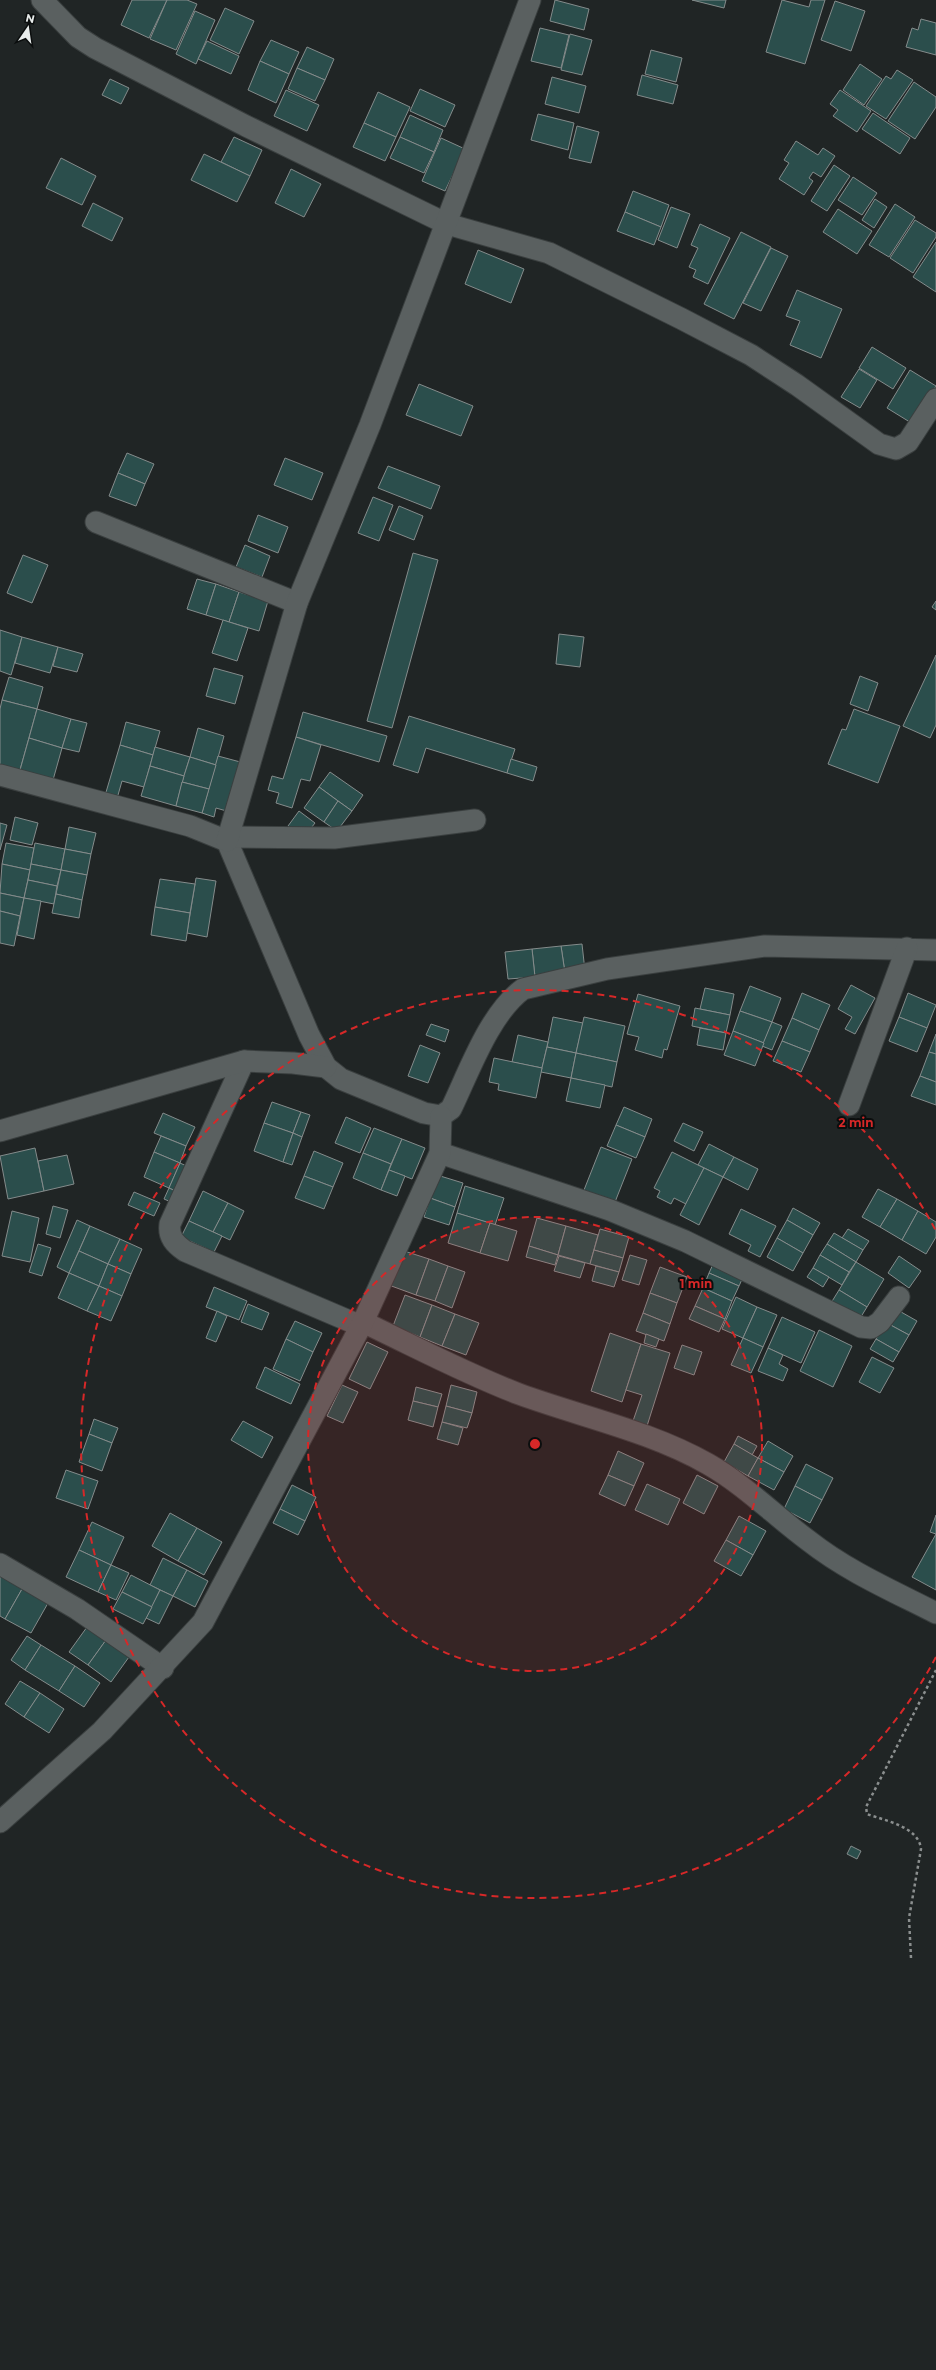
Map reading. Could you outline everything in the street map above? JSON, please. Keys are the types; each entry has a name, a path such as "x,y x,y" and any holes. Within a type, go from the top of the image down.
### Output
{"street":[{"path":"42,0 78,37 96,48 246,126 447,224 549,253 751,355 797,385 879,444 896,449 908,442 936,399"},
{"path":"530,0 447,224 370,425 297,603 228,839 236,862 309,1035 326,1067 341,1079 424,1113 441,1116 451,1109 485,1038 498,1018 514,996 523,990 607,969 765,946 907,948 936,950"},
{"path":"96,522 297,603"},
{"path":"0,775 190,826 228,839 334,838 475,820"},
{"path":"849,1105 907,948"},
{"path":"0,1131 244,1061 293,1063 326,1067"},
{"path":"244,1061 170,1224 169,1232 172,1239 185,1251 362,1324 519,1394 616,1425 683,1451 708,1464 729,1478 810,1542 866,1577 936,1613"},
{"path":"0,1822 102,1731 163,1668 203,1622 362,1324 440,1153 441,1116"},
{"path":"440,1153 610,1210 731,1263 861,1327 871,1328 880,1322 899,1297"},
{"path":"0,1564 77,1609 163,1668"}],"path":[{"path":"911,1958 909,1918 921,1849 920,1842 917,1836 910,1831 867,1814 866,1807 936,1670"}],"building":[{"path":"132,0 167,0 149,38 121,25"},
{"path":"167,0 187,0 197,4 176,50 150,39"},
{"path":"555,0 589,9 584,30 550,21"},
{"path":"692,0 726,0 724,8"},
{"path":"782,0 809,7 811,0 825,0 805,64 766,52"},
{"path":"835,1 865,11 851,51 821,40"},
{"path":"225,8 254,21 239,54 210,40"},
{"path":"195,11 215,20 196,64 176,54"},
{"path":"921,19 936,23 936,55 906,47 912,28 918,30"},
{"path":"540,28 569,35 561,68 531,61"},
{"path":"570,34 592,40 582,75 561,70"},
{"path":"271,40 299,52 289,74 260,61"},
{"path":"207,41 239,56 231,74 198,59"},
{"path":"307,47 334,59 325,80 297,68"},
{"path":"651,50 682,58 676,82 645,74"},
{"path":"260,61 289,74 276,103 248,90"},
{"path":"860,64 882,79 864,105 843,90"},
{"path":"297,68 325,80 315,101 288,89"},
{"path":"897,70 913,80 886,119 866,106 886,76 891,79"},
{"path":"642,75 678,85 673,104 637,95"},
{"path":"552,77 586,86 579,113 545,104"},
{"path":"110,79 129,88 121,104 102,95"},
{"path":"914,82 936,97 936,107 915,139 888,121"},
{"path":"420,89 455,105 445,127 410,111"},
{"path":"286,90 319,105 307,131 274,116"},
{"path":"840,90 871,111 857,132 833,116 838,110 830,104"},
{"path":"378,92 410,107 396,137 364,123"},
{"path":"873,113 910,138 900,154 862,129"},
{"path":"538,114 574,123 568,150 531,140"},
{"path":"410,115 443,130 434,152 400,137"},
{"path":"364,123 396,137 385,161 353,147"},
{"path":"577,126 599,132 591,163 569,158"},
{"path":"234,137 262,150 250,176 221,162"},
{"path":"400,137 434,152 424,173 390,158"},
{"path":"441,138 465,149 445,191 422,181"},
{"path":"796,141 818,155 823,148 835,156 821,177 813,172 809,178 813,181 804,195 779,179 789,163 784,160"},
{"path":"204,154 250,176 237,202 191,180"},
{"path":"61,158 96,176 82,205 46,188"},
{"path":"834,165 850,176 827,211 811,201"},
{"path":"291,169 321,184 304,217 275,203"},
{"path":"853,177 877,193 862,215 838,200"},
{"path":"633,191 669,205 661,227 625,212"},
{"path":"875,199 887,207 874,228 862,220"},
{"path":"93,203 123,218 112,241 82,226"},
{"path":"895,204 915,217 889,257 869,245"},
{"path":"671,207 690,214 677,248 658,240"},
{"path":"838,209 872,231 857,254 823,232"},
{"path":"625,212 661,227 654,245 617,231"},
{"path":"915,220 936,233 936,237 913,273 890,258"},
{"path":"700,224 730,238 708,284 693,277 696,270 689,267 698,248 691,245"},
{"path":"741,232 771,247 734,319 704,304"},
{"path":"936,242 936,292 913,277"},
{"path":"771,248 788,256 761,311 743,303"},
{"path":"478,250 524,269 511,303 465,284"},
{"path":"797,290 842,309 821,358 790,345 800,321 786,316"},
{"path":"872,347 906,368 893,389 859,368"},
{"path":"859,369 877,380 860,408 841,397"},
{"path":"910,370 936,386 913,424 887,408"},
{"path":"419,384 473,406 461,436 406,415"},
{"path":"127,453 154,464 145,484 118,473"},
{"path":"285,458 323,473 312,500 274,485"},
{"path":"388,466 440,486 431,509 378,488"},
{"path":"118,473 145,484 136,506 109,496"},
{"path":"373,497 393,505 379,541 358,533"},
{"path":"399,506 423,516 414,540 389,530"},
{"path":"258,515 288,527 278,553 248,541"},
{"path":"245,545 270,556 262,577 236,567"},
{"path":"413,553 438,560 392,728 367,721"},
{"path":"23,555 48,565 32,603 7,593"},
{"path":"197,579 216,584 206,615 187,609"},
{"path":"216,584 239,592 229,622 206,615"},
{"path":"239,592 268,601 259,631 229,622"},
{"path":"936,601 936,610 932,607"},
{"path":"223,620 248,628 237,661 212,653"},
{"path":"0,630 22,637 11,675 0,671"},
{"path":"559,634 584,637 580,667 556,664"},
{"path":"22,637 58,647 50,673 15,663"},
{"path":"58,647 83,654 77,672 53,666"},
{"path":"936,655 936,725 930,738 903,726"},
{"path":"214,668 243,676 235,704 206,696"},
{"path":"860,676 878,683 868,711 850,704"},
{"path":"9,677 43,687 37,709 2,700"},
{"path":"2,700 37,709 20,770 0,765 0,709"},
{"path":"37,709 71,719 62,748 29,738"},
{"path":"854,709 900,726 878,783 828,764 842,729 846,730"},
{"path":"303,712 387,736 379,762 296,737"},
{"path":"409,716 515,749 507,773 426,748 418,773 393,765"},
{"path":"71,719 87,723 79,752 62,748"},
{"path":"126,722 160,731 153,755 120,745"},
{"path":"198,728 224,736 216,765 190,757"},
{"path":"296,737 321,745 310,781 301,779 292,808 276,803 279,793 268,790 272,776 283,779"},
{"path":"29,738 62,748 53,780 20,770"},
{"path":"120,745 153,755 144,787 122,781 116,802 104,799"},
{"path":"155,747 190,757 184,776 150,766"},
{"path":"218,756 244,763 230,812 216,808 214,817 202,813"},
{"path":"190,757 216,765 209,789 182,782"},
{"path":"511,759 537,767 533,781 507,773"},
{"path":"150,766 184,776 176,806 141,796"},
{"path":"330,772 363,795 352,811 319,787"},
{"path":"182,782 209,789 202,813 176,806"},
{"path":"319,787 338,801 324,822 304,808"},
{"path":"338,801 352,811 337,831 324,822"},
{"path":"299,811 315,823 304,837 288,826"},
{"path":"15,817 38,823 32,845 10,840"},
{"path":"0,823 7,825 0,850"},
{"path":"69,827 96,833 91,854 65,849"},
{"path":"6,843 34,848 30,870 2,864"},
{"path":"35,843 65,849 61,870 31,864"},
{"path":"65,849 91,854 87,875 61,870"},
{"path":"2,864 30,870 24,898 0,893"},
{"path":"31,864 61,870 57,886 28,880"},
{"path":"61,870 87,875 82,900 56,894"},
{"path":"196,878 216,881 207,937 187,933"},
{"path":"160,879 195,884 190,913 155,907"},
{"path":"28,880 57,886 54,904 24,898"},
{"path":"0,893 24,898 20,916 0,911"},
{"path":"56,894 82,900 79,918 52,913"},
{"path":"24,898 41,901 34,939 17,935"},
{"path":"155,907 190,913 186,941 151,935"},
{"path":"0,911 20,916 14,946 0,943"},
{"path":"582,944 585,971 565,973 561,946"},
{"path":"561,946 565,973 535,977 532,949"},
{"path":"532,949 535,977 508,979 505,952"},
{"path":"851,985 875,998 855,1034 845,1029 852,1017 838,1009"},
{"path":"750,986 781,998 772,1022 740,1011"},
{"path":"705,988 734,994 730,1015 700,1009"},
{"path":"802,993 830,1005 819,1030 792,1018"},
{"path":"908,993 936,1005 927,1028 899,1017"},
{"path":"638,994 680,1006 667,1050 664,1049 662,1058 635,1050 639,1037 627,1034"},
{"path":"695,1008 730,1015 726,1033 692,1026"},
{"path":"740,1011 772,1022 764,1043 733,1031"},
{"path":"553,1017 583,1023 576,1053 547,1047"},
{"path":"584,1017 625,1026 617,1062 576,1053"},
{"path":"899,1017 927,1028 917,1052 889,1041"},
{"path":"792,1018 819,1030 810,1052 782,1041"},
{"path":"772,1022 782,1026 772,1050 762,1046"},
{"path":"431,1024 449,1030 445,1042 426,1035"},
{"path":"700,1028 726,1033 723,1050 697,1045"},
{"path":"733,1031 764,1043 755,1066 724,1055"},
{"path":"936,1034 936,1054 929,1052"},
{"path":"518,1035 548,1042 542,1068 512,1062"},
{"path":"782,1041 810,1052 801,1072 773,1061"},
{"path":"420,1045 440,1053 428,1083 408,1076"},
{"path":"547,1047 576,1053 571,1078 541,1072"},
{"path":"929,1052 936,1054 936,1082 920,1076"},
{"path":"576,1053 617,1062 612,1087 571,1078"},
{"path":"494,1058 542,1068 536,1098 498,1090 499,1084 489,1082"},
{"path":"920,1076 936,1082 936,1105 911,1096"},
{"path":"571,1078 605,1085 600,1108 566,1101"},
{"path":"272,1102 301,1112 293,1133 264,1123"},
{"path":"624,1107 652,1119 645,1137 616,1125"},
{"path":"301,1112 310,1115 302,1137 293,1133"},
{"path":"163,1113 195,1127 186,1146 154,1133"},
{"path":"346,1117 371,1128 360,1153 335,1143"},
{"path":"264,1123 293,1133 283,1162 254,1151"},
{"path":"683,1123 703,1132 694,1151 674,1141"},
{"path":"616,1125 645,1137 636,1158 607,1146"},
{"path":"374,1128 402,1139 391,1164 363,1153"},
{"path":"293,1133 302,1137 292,1165 283,1162"},
{"path":"161,1136 186,1146 180,1163 154,1152"},
{"path":"402,1139 425,1148 412,1179 389,1170"},
{"path":"709,1144 734,1157 723,1177 698,1165"},
{"path":"601,1147 632,1159 615,1202 584,1190"},
{"path":"35,1148 44,1191 8,1199 0,1156"},
{"path":"314,1151 343,1163 333,1187 304,1176"},
{"path":"154,1152 180,1163 169,1188 144,1177"},
{"path":"672,1152 704,1168 686,1204 674,1198 671,1204 657,1197 660,1191 654,1188"},
{"path":"363,1153 391,1164 381,1190 353,1178"},
{"path":"67,1155 74,1184 44,1191 38,1161"},
{"path":"734,1157 758,1169 748,1190 723,1177"},
{"path":"180,1163 193,1169 182,1194 169,1188"},
{"path":"704,1168 723,1177 699,1225 680,1215"},
{"path":"389,1170 405,1176 397,1196 381,1190"},
{"path":"437,1175 463,1183 455,1207 430,1198"},
{"path":"304,1176 333,1187 324,1209 295,1198"},
{"path":"465,1186 504,1198 495,1225 457,1213"},
{"path":"169,1188 182,1194 178,1205 164,1199"},
{"path":"878,1189 897,1199 880,1227 862,1217"},
{"path":"203,1191 228,1203 213,1232 189,1221"},
{"path":"134,1192 160,1203 154,1216 128,1205"},
{"path":"430,1198 455,1207 449,1225 424,1217"},
{"path":"897,1199 918,1211 902,1240 880,1227"},
{"path":"228,1203 244,1211 230,1240 213,1232"},
{"path":"53,1206 68,1210 60,1238 46,1234"},
{"path":"793,1208 820,1223 813,1235 787,1220"},
{"path":"741,1209 776,1226 760,1257 748,1251 751,1245 729,1234"},
{"path":"12,1211 39,1218 30,1262 2,1256"},
{"path":"918,1211 936,1222 936,1237 926,1254 902,1240"},
{"path":"457,1213 490,1223 480,1253 448,1243"},
{"path":"537,1218 566,1226 558,1255 529,1246"},
{"path":"77,1220 90,1226 69,1273 57,1267"},
{"path":"787,1220 813,1235 803,1253 777,1238"},
{"path":"189,1221 222,1236 214,1252 181,1237"},
{"path":"490,1223 517,1231 508,1261 480,1253"},
{"path":"90,1226 120,1239 108,1264 79,1251"},
{"path":"566,1226 598,1235 590,1264 558,1255"},
{"path":"600,1229 629,1237 623,1258 594,1250"},
{"path":"848,1229 869,1241 863,1250 842,1238"},
{"path":"834,1233 863,1250 856,1262 827,1244"},
{"path":"777,1238 803,1253 793,1271 767,1257"},
{"path":"120,1239 142,1249 131,1274 108,1264"},
{"path":"38,1244 51,1248 42,1276 29,1272"},
{"path":"827,1244 856,1262 849,1272 820,1255"},
{"path":"529,1246 558,1255 555,1265 526,1257"},
{"path":"398,1249 429,1259 416,1295 386,1284"},
{"path":"594,1250 623,1258 619,1272 590,1264"},
{"path":"79,1251 108,1264 99,1286 69,1273"},
{"path":"630,1255 647,1260 639,1285 622,1280"},
{"path":"820,1255 849,1272 842,1285 813,1268"},
{"path":"559,1256 585,1263 580,1278 554,1271"},
{"path":"899,1256 921,1271 909,1288 888,1273"},
{"path":"429,1259 448,1266 435,1301 416,1295"},
{"path":"714,1262 744,1275 739,1286 709,1273"},
{"path":"856,1262 884,1279 867,1307 839,1290"},
{"path":"108,1264 131,1274 122,1296 99,1286"},
{"path":"448,1266 465,1272 452,1308 435,1301"},
{"path":"596,1266 619,1272 614,1287 592,1281"},
{"path":"660,1267 687,1277 677,1303 650,1293"},
{"path":"813,1268 829,1277 823,1287 807,1277"},
{"path":"69,1273 99,1286 87,1311 58,1298"},
{"path":"709,1273 739,1286 732,1301 703,1288"},
{"path":"99,1286 122,1296 111,1321 87,1311"},
{"path":"214,1287 247,1301 239,1320 206,1307"},
{"path":"703,1288 732,1301 725,1319 695,1306"},
{"path":"839,1290 867,1307 859,1320 831,1303"},
{"path":"650,1293 677,1303 670,1324 643,1313"},
{"path":"405,1295 432,1305 420,1337 393,1326"},
{"path":"736,1297 757,1307 743,1338 722,1329"},
{"path":"248,1304 269,1313 262,1330 241,1322"},
{"path":"432,1305 455,1314 442,1346 420,1337"},
{"path":"695,1306 725,1319 719,1332 689,1319"},
{"path":"757,1307 777,1315 763,1347 743,1338"},
{"path":"894,1308 917,1321 909,1335 885,1322"},
{"path":"217,1311 227,1316 216,1342 206,1338"},
{"path":"643,1313 670,1324 664,1341 636,1331"},
{"path":"455,1314 479,1323 466,1355 442,1346"},
{"path":"782,1317 815,1332 801,1363 768,1348"},
{"path":"295,1321 322,1333 313,1352 286,1339"},
{"path":"885,1322 909,1335 899,1352 876,1339"},
{"path":"819,1330 852,1346 833,1387 800,1371"},
{"path":"610,1333 641,1344 622,1402 591,1391"},
{"path":"646,1334 659,1339 656,1347 644,1343"},
{"path":"743,1338 763,1347 751,1373 731,1365"},
{"path":"286,1339 313,1352 300,1381 273,1369"},
{"path":"876,1339 899,1352 893,1362 870,1349"},
{"path":"367,1342 388,1352 370,1389 349,1379"},
{"path":"641,1344 670,1353 647,1426 633,1421 642,1395 626,1390"},
{"path":"682,1345 702,1352 694,1375 674,1368"},
{"path":"768,1348 783,1355 779,1364 788,1369 783,1381 758,1371"},
{"path":"872,1357 894,1368 880,1393 859,1382"},
{"path":"265,1367 300,1384 291,1404 256,1388"},
{"path":"342,1385 358,1392 343,1423 327,1416"},
{"path":"451,1385 477,1392 472,1413 446,1406"},
{"path":"416,1387 442,1394 438,1407 413,1401"},
{"path":"413,1401 438,1407 433,1427 408,1420"},
{"path":"446,1406 472,1413 467,1428 442,1422"},
{"path":"94,1419 118,1428 112,1443 89,1434"},
{"path":"243,1421 273,1437 262,1458 231,1440"},
{"path":"442,1422 463,1428 458,1445 437,1439"},
{"path":"89,1434 112,1443 102,1471 79,1462"},
{"path":"738,1436 757,1446 752,1455 734,1444"},
{"path":"768,1441 793,1456 784,1472 758,1458"},
{"path":"734,1444 758,1458 748,1476 724,1462"},
{"path":"618,1451 644,1463 634,1486 608,1475"},
{"path":"758,1458 784,1472 774,1490 748,1476"},
{"path":"806,1464 833,1478 822,1500 795,1486"},
{"path":"66,1470 98,1481 88,1509 56,1498"},
{"path":"608,1475 634,1486 625,1506 599,1494"},
{"path":"697,1475 718,1486 704,1514 683,1503"},
{"path":"647,1484 680,1499 668,1525 635,1510"},
{"path":"292,1485 316,1497 305,1521 280,1509"},
{"path":"795,1486 822,1500 810,1523 784,1509"},
{"path":"280,1509 305,1521 298,1535 273,1523"},
{"path":"170,1513 197,1528 178,1561 152,1546"},
{"path":"936,1515 936,1534 930,1532"},
{"path":"739,1516 766,1531 753,1555 726,1540"},
{"path":"92,1522 124,1537 111,1565 79,1550"},
{"path":"197,1528 222,1542 204,1575 178,1561"},
{"path":"936,1534 936,1590 912,1577"},
{"path":"726,1540 753,1555 741,1576 714,1561"},
{"path":"79,1550 111,1565 98,1592 66,1577"},
{"path":"163,1558 187,1570 173,1596 150,1585"},
{"path":"111,1565 129,1573 116,1600 98,1592"},
{"path":"4,1570 26,1582 5,1619 0,1616 0,1577"},
{"path":"187,1570 208,1581 195,1607 173,1596"},
{"path":"131,1575 160,1590 152,1607 122,1592"},
{"path":"26,1582 52,1596 31,1633 5,1619"},
{"path":"160,1590 173,1596 159,1624 146,1618"},
{"path":"122,1592 152,1607 143,1624 113,1609"},
{"path":"87,1627 106,1640 88,1665 69,1652"},
{"path":"27,1636 41,1645 25,1670 11,1660"},
{"path":"106,1640 129,1657 111,1682 88,1665"},
{"path":"41,1645 75,1666 59,1691 25,1670"},
{"path":"75,1666 100,1683 84,1707 59,1691"},
{"path":"20,1681 40,1693 24,1717 5,1704"},
{"path":"40,1693 64,1709 49,1733 24,1717"},
{"path":"851,1846 861,1851 857,1859 847,1854"}]}
